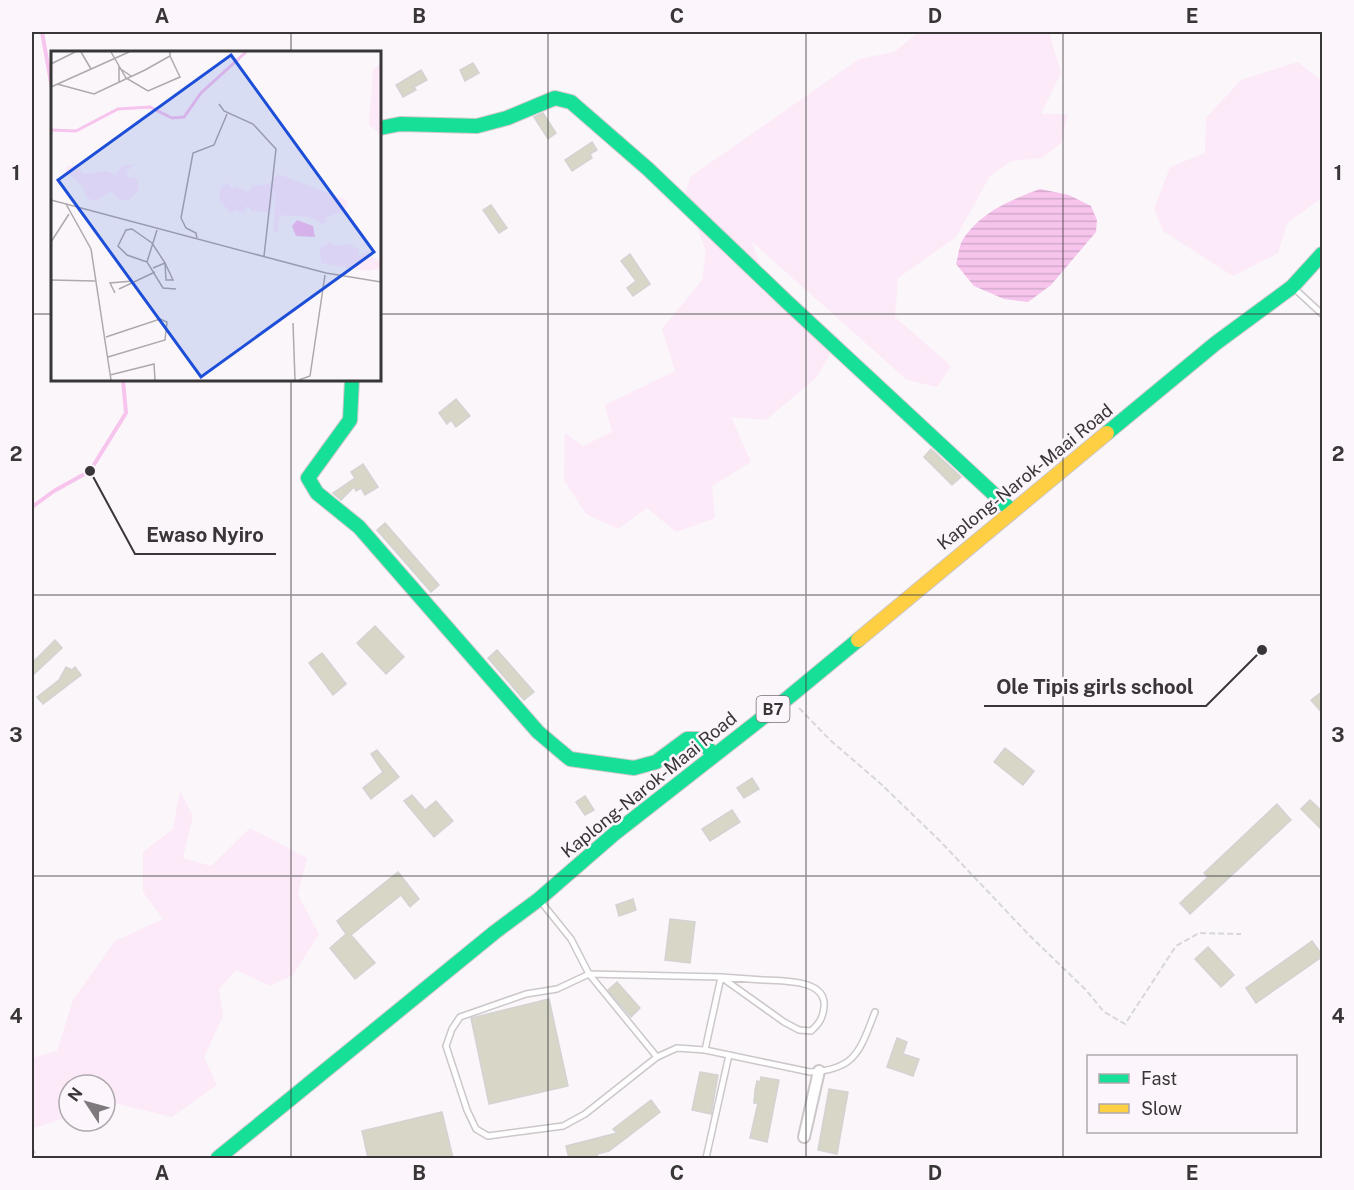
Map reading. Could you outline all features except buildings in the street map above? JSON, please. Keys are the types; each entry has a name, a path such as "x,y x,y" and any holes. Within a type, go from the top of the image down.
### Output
{"main road":[{"path":"381,128 414,125 474,127 522,113 555,98 571,102 648,169 1012,511"},
{"name":"Kaplong-Narok-Maai Road","path":"218,1158 495,932 538,900 614,834 789,697 1216,343 1292,287 1323,254"},
{"path":"352,381 350,420 308,478 317,493 359,527 538,732 570,759 634,768 656,762 687,739 701,739 713,755"}],"street":[{"path":"804,1137 819,1071"}],"lane":[{"path":"1292,287 1323,314"},
{"path":"538,900 567,932 589,974 657,1057"},
{"path":"721,977 783,1022 799,1030 811,1031 818,1025 823,1015 825,1002 819,991 806,984 791,981 721,977 589,974 557,989 526,994 460,1017 452,1029 446,1046 467,1110 477,1129 488,1136 563,1126 585,1114 657,1057 677,1048 705,1050 810,1072 827,1071 842,1066 855,1055 875,1012"},
{"path":"705,1050 721,977"},
{"path":"706,1158 729,1055"}],"path":[{"path":"789,697 830,740 940,840 1029,935 1086,990 1104,1012 1125,1024 1176,946 1199,933 1241,934"},
{"path":"32,1148 38,1158"}],"shaded area":[{"path":"919,32 1052,32 1050,36 1061,73 1041,114 1068,114 1061,143 1042,158 1011,161 990,176 956,237 898,278 895,317 951,366 937,387 907,380 751,241 762,268 839,339 816,378 766,420 731,417 751,462 712,486 715,518 676,532 647,508 618,529 586,514 564,480 565,433 583,446 612,432 605,405 675,371 662,329 702,280 706,251 685,195 690,177 859,59 894,52"},
{"path":"1298,62 1322,81 1322,198 1287,223 1278,253 1233,276 1163,231 1154,209 1170,167 1205,153 1206,118 1241,80"},
{"path":"1040,189 1069,195 1091,206 1097,220 1096,232 1051,285 1028,302 1004,299 974,286 956,264 962,241 978,222 997,208"},
{"path":"180,791 193,816 183,858 211,866 250,828 307,858 298,895 319,934 293,975 270,986 236,970 219,989 223,1016 204,1057 217,1085 172,1117 117,1103 117,1073 57,1073 57,1120 32,1129 32,1058 57,1051 73,1000 115,941 163,919 143,892 143,852 173,829"}],"waterway":[{"path":"42,32 51,82"},
{"path":"32,507 54,491 90,471 126,413 123,381"}],"traffic: fast":[{"path":"381,128 400,124 477,126 507,118 555,98 571,102 648,169 1012,511"},
{"path":"1107,433 1216,343 1292,287 1322,254"},
{"path":"352,381 350,420 308,478 317,493 359,527 538,732 570,759 634,768 656,762 687,739 701,739 713,755"},
{"path":"218,1158 495,932 538,900 614,834 858,640"}],"traffic: slow":[{"path":"858,640 1107,433"}],"place":[{"name":"Ewaso Nyiro","path":"90,471"},
{"name":"Ole Tipis girls school","path":"1262,650"}]}
